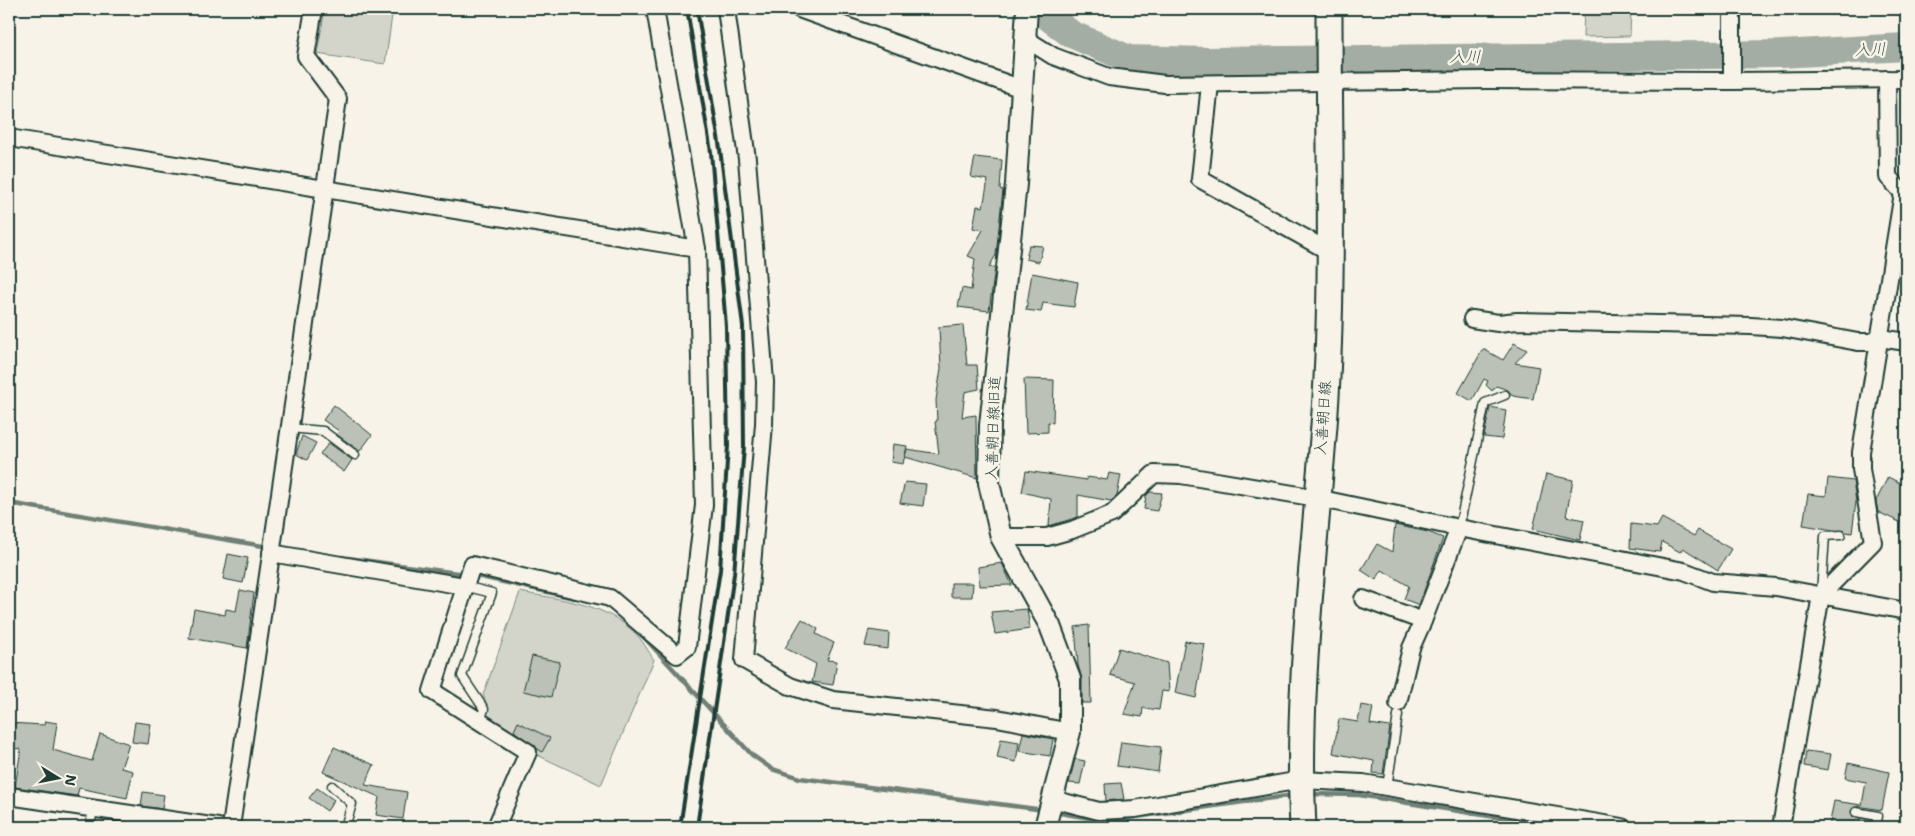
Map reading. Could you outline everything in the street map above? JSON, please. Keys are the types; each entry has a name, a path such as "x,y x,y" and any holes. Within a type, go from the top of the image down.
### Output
{"main road":[{"name":"入善朝日線","path":"1303,827 1301,780 1303,677 1316,498 1325,412 1330,252 1328,9"}],"street":[{"path":"231,827 338,99 306,56 314,9"},
{"path":"496,827 528,752 432,691 472,565 610,598 677,655 687,646 704,504 697,249 654,9"},
{"path":"726,9 748,159 765,382 764,424 744,660 790,686 833,700 997,718 1070,732"},
{"path":"800,9 1022,88"},
{"path":"1732,9 1732,81"},
{"path":"1026,25 1052,56 1110,77 1164,84 1487,80 1732,81 1906,78"},
{"name":"入善朝日線旧道","path":"1026,25 1016,184 990,425 989,483 1001,537 1050,626 1070,679 1070,732 1044,827"},
{"path":"1781,827 1821,595 1873,542 1861,469 1862,452 1905,194 1888,177 1886,79"},
{"path":"1210,84 1200,179 1330,252"},
{"path":"9,138 697,249"},
{"path":"1472,319 1498,323 1517,320 1751,326 1782,328 1858,342 1871,342 1880,338 1906,342"},
{"path":"1001,537 1046,537 1072,530 1112,514 1154,474 1181,475 1316,498 1459,528 1684,571 1713,582 1776,587 1906,611"},
{"path":"1398,709 1411,648 1459,528"},
{"path":"271,553 464,586"},
{"path":"1363,599 1423,621"},
{"path":"1052,799 1099,811 1135,809 1301,780 1362,783 1622,827"},
{"path":"9,796 179,825 218,827"}],"lane":[{"path":"1459,528 1484,403 1505,395"},
{"path":"289,428 323,431 355,455"},
{"path":"1821,595 1825,536 1841,535"},
{"path":"464,586 492,593 462,676 484,708 480,722"},
{"path":"1387,787 1398,709"},
{"path":"332,786 352,804 345,827"},
{"path":"90,827 93,809"},
{"path":"1856,812 1878,816 1876,827"}],"shaded area":[{"path":"325,9 393,9 385,64 317,54"},
{"path":"1584,9 1631,9 1630,36 1583,37"},
{"path":"520,592 566,600 595,608 608,614 622,622 637,635 654,660 601,785 533,753 486,720 488,707 483,695"}],"building":[{"path":"975,157 1002,160 1000,189 1003,190 996,255 989,267 995,268 989,311 958,307 962,288 971,290 975,259 968,256 983,230 973,228 977,206 983,207 988,180 971,177"},
{"path":"1029,245 1043,246 1039,262 1026,259"},
{"path":"1032,273 1078,282 1074,307 1043,303 1041,312 1026,310"},
{"path":"963,325 967,365 977,365 979,389 965,392 962,417 976,415 977,478 905,457 907,449 939,454 935,422 937,421 936,400 941,368 939,327"},
{"path":"1514,343 1527,350 1515,363 1539,367 1533,399 1513,396 1508,390 1496,386 1492,391 1486,385 1488,381 1484,379 1472,401 1458,393 1483,349 1503,360"},
{"path":"1024,379 1054,380 1053,423 1048,422 1048,432 1026,433"},
{"path":"334,405 372,435 360,451 336,434 339,431 323,420"},
{"path":"1490,407 1506,410 1502,439 1484,437"},
{"path":"302,436 316,443 307,460 296,454"},
{"path":"329,443 352,460 344,472 320,454"},
{"path":"893,444 907,446 903,464 891,462"},
{"path":"1026,471 1087,480 1087,477 1107,480 1109,473 1121,475 1117,496 1111,501 1078,495 1078,517 1049,526 1051,499 1022,492"},
{"path":"1546,474 1573,480 1566,516 1584,520 1580,540 1533,529"},
{"path":"1888,477 1906,486 1906,525 1878,512 1876,501"},
{"path":"1828,478 1853,481 1856,502 1852,533 1803,525 1808,494 1826,496"},
{"path":"905,482 926,484 923,506 900,503"},
{"path":"1150,492 1162,493 1157,511 1144,509 1146,496"},
{"path":"1662,518 1694,536 1698,530 1731,549 1718,570 1683,548 1680,552 1662,542 1660,552 1630,548 1631,524 1657,527"},
{"path":"1395,525 1428,532 1443,538 1419,605 1404,599 1409,586 1382,570 1376,580 1361,570 1377,544 1392,552"},
{"path":"228,554 248,558 243,583 223,579"},
{"path":"1002,563 1012,585 979,586 978,567"},
{"path":"951,583 973,583 972,597 951,597"},
{"path":"240,590 254,593 247,648 189,638 194,609 225,615 226,609 236,611"},
{"path":"1027,609 1030,629 995,634 991,612"},
{"path":"802,619 818,629 816,634 834,643 827,660 837,661 833,685 812,682 816,664 785,648"},
{"path":"1089,625 1091,703 1082,703 1082,679 1078,665 1075,627"},
{"path":"869,630 889,633 888,649 865,646"},
{"path":"1185,641 1205,644 1196,698 1175,693"},
{"path":"1119,648 1167,663 1169,692 1162,691 1159,710 1143,708 1142,717 1124,714 1135,682 1110,675"},
{"path":"532,656 560,662 551,697 523,691"},
{"path":"1361,705 1373,707 1370,724 1390,727 1383,774 1373,773 1374,761 1333,753 1339,719 1358,722"},
{"path":"45,721 57,723 53,750 92,761 100,734 129,744 121,768 133,771 127,798 79,788 77,796 15,787 21,749 9,748 9,723 44,725"},
{"path":"135,722 151,724 148,744 132,742"},
{"path":"518,722 550,738 542,752 514,731"},
{"path":"1023,733 1053,739 1050,756 1019,751"},
{"path":"1001,739 1019,742 1016,762 997,758"},
{"path":"1121,742 1161,747 1158,772 1117,766"},
{"path":"334,747 374,765 365,785 407,792 403,819 376,815 379,797 323,772"},
{"path":"1806,751 1831,754 1828,770 1804,766"},
{"path":"1075,759 1085,761 1080,784 1069,783"},
{"path":"1848,763 1889,772 1882,810 1857,806 1851,811 1853,817 1871,820 1870,827 1829,827 1834,801 1862,805 1866,782 1845,778"},
{"path":"1121,783 1124,799 1106,801 1105,784"},
{"path":"317,788 334,800 327,811 309,798"},
{"path":"143,792 164,795 162,809 141,806"}],"waterway":[{"name":"入川","path":"1038,9 1071,34 1129,59 1207,61 1781,54 1906,47"},
{"path":"9,503 269,547"},
{"path":"341,557 464,574"},
{"path":"472,575 574,598"},
{"path":"642,635 752,755 772,769 800,778 1044,810"},
{"path":"1309,794 1359,795 1557,827"},
{"path":"1054,812 1107,821 1294,795"}],"railway":[{"path":"680,827 720,570 728,446 726,326 711,152 687,9"},
{"path":"697,9 720,149 743,326 744,447 734,574 697,827"}]}
